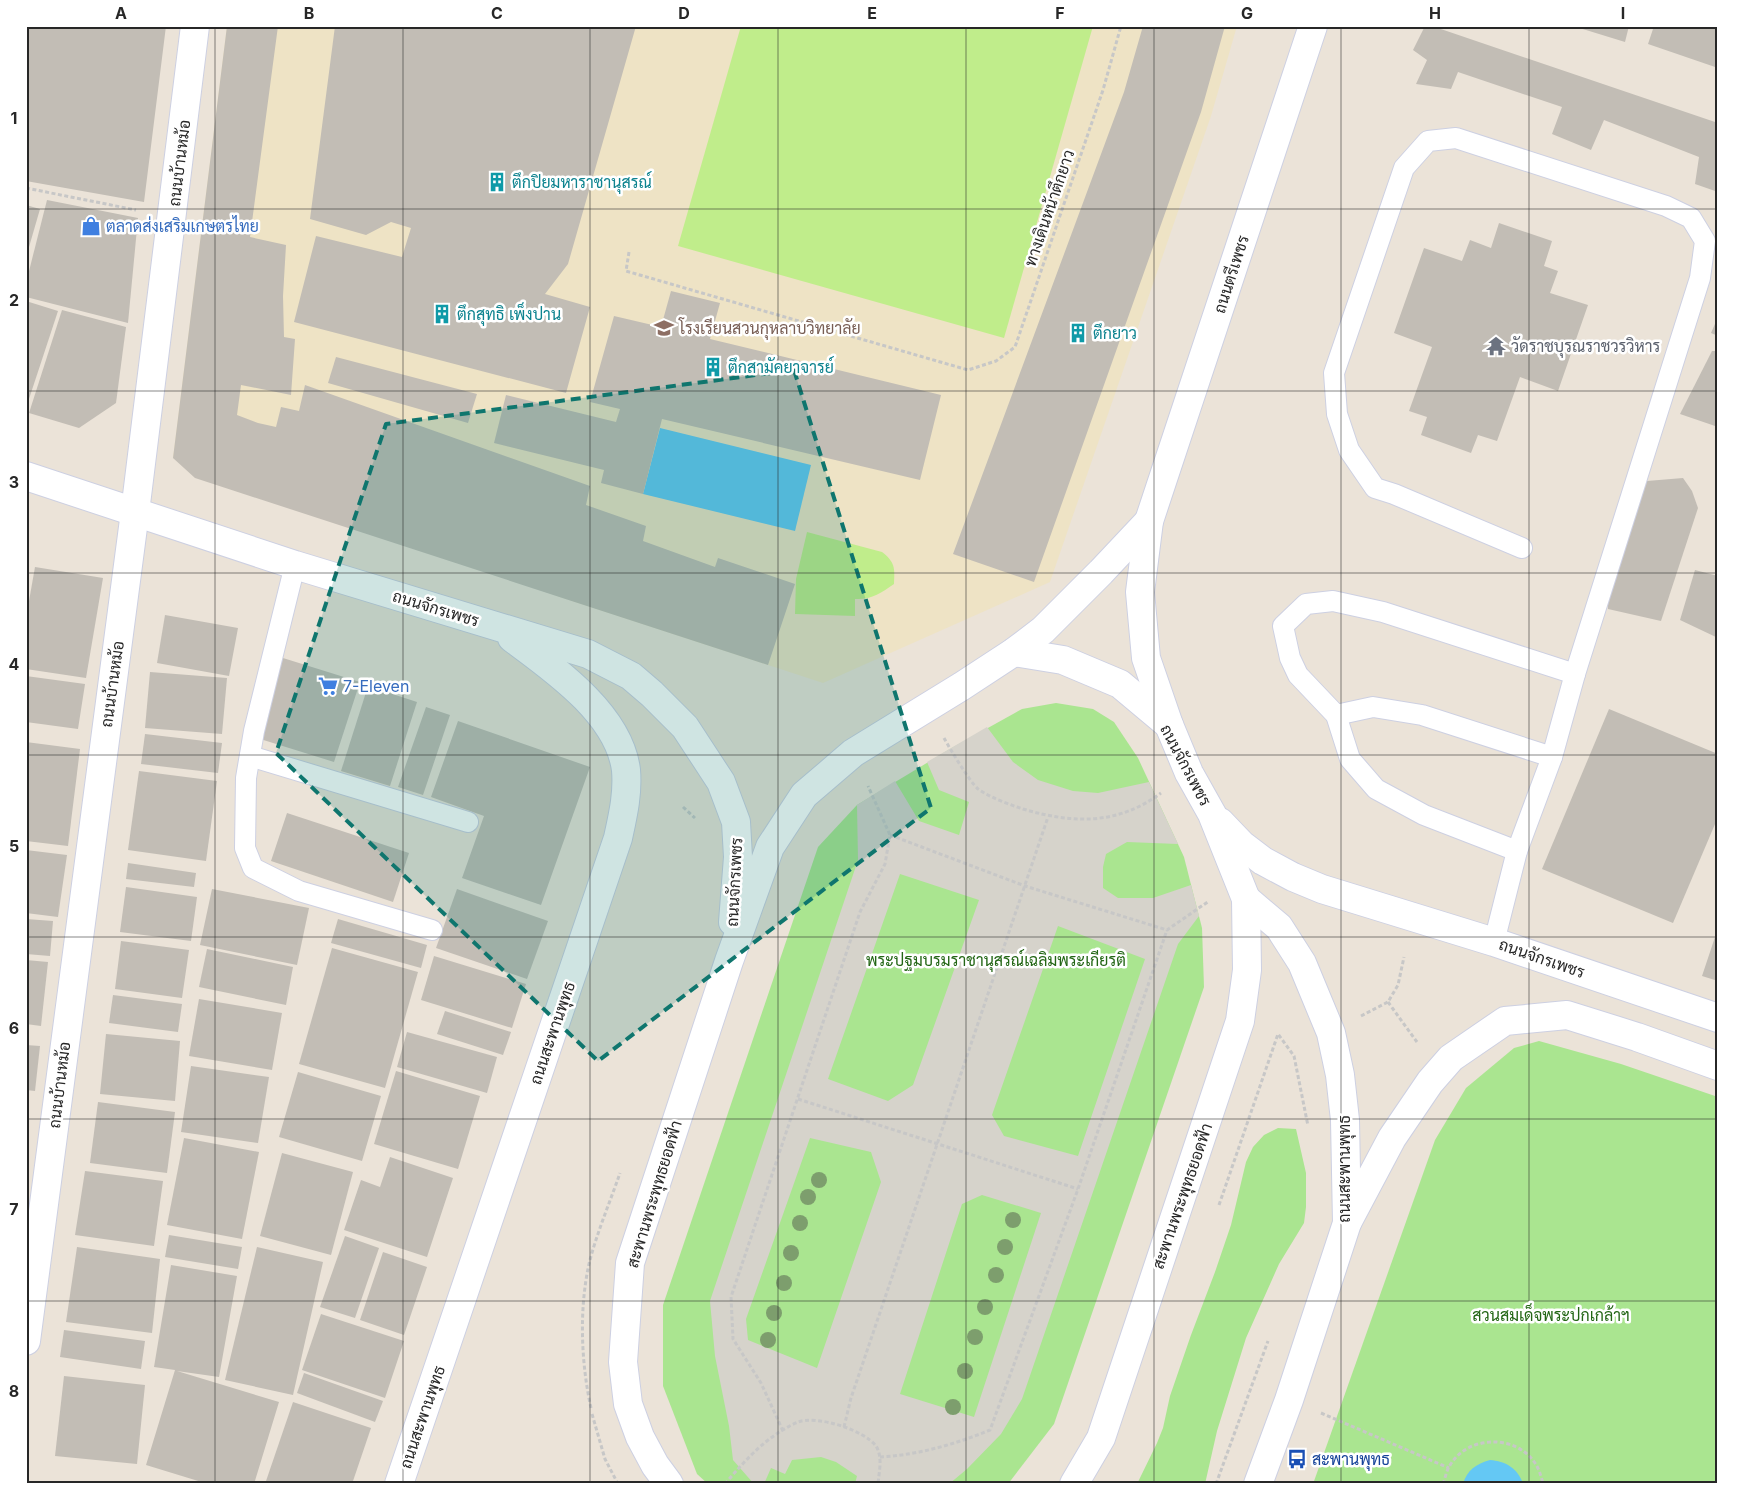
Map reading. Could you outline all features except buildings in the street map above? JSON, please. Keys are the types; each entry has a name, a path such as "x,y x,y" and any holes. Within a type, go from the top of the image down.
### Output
{"main road":[{"name":"ถนนบ้านหม้อ","path":"26,1340 135,512 195,26"},
{"name":"ถนนตรีเพชร","path":"1168,725 1146,658 1140,592 1149,521 1313,26"},
{"name":"ถนนจักรเพชร","path":"26,476 295,565 588,654 631,676 685,726 722,782 736,822 738,857 729,961"},
{"name":"ถนนตรีเพชร","path":"1014,652 1043,630 1073,602 1149,521"},
{"name":"ถนนสะพานพุทธ","path":"399,1484 615,847 626,802 626,769 617,740 601,715 556,671 494,625"},
{"name":"ถนนจักรเพชร","path":"729,961 770,847 804,795 853,753 1014,652 1064,660 1120,684 1168,725 1189,773 1212,814 1243,890"},
{"name":"ถนนจักรเพชร","path":"1212,814 1242,845 1263,861 1292,877 1322,889 1494,942 1718,1018"},
{"name":"ถนนสะพานพุทธ","path":"1243,890 1280,928 1302,963 1331,1033 1340,1075 1345,1120 1347,1223 1289,1400 1258,1484"},
{"name":"สะพานพระพุทธยอดฟ้า","path":"1074,1484 1101,1438 1240,1021 1247,970 1243,890"},
{"name":"สะพานพระพุทธยอดฟ้า","path":"669,1484 655,1465 640,1437 628,1404 623,1362 630,1263 729,961"},
{"path":"1347,1223 1392,1138 1430,1082 1451,1058 1505,1021 1567,1015 1637,1037 1718,1066"}],"lane":[{"path":"1494,942 1517,851 1552,757 1575,674 1700,278 1705,240 1691,218 1666,206 1456,138 1428,141 1404,168 1334,373 1337,414 1349,450 1375,488 1394,494 1522,548"},
{"path":"295,565 254,730 246,778 245,848 253,868 299,892 432,930"},
{"path":"1517,851 1424,815 1376,789 1350,759 1336,714 1298,675 1290,658 1283,626 1306,604 1333,601 1383,612 1575,674"},
{"path":"1336,714 1373,706 1422,715 1552,757"},
{"path":"250,756 468,822"}],"path":[{"name":"ทางเดินหน้าตึกยาว","path":"630,252 626,271 968,370 996,361 1015,347 1103,90 1121,26"},
{"path":"26,188 172,216"},
{"path":"926,707 950,749 977,788 1007,804 1048,817 1073,820 1110,817 1138,808 1189,773"},
{"path":"783,1431 761,1383 733,1339 731,1297 860,912 885,864 890,835 853,753"},
{"path":"844,1427 851,1398 1048,817"},
{"path":"890,835 1025,886 1167,930"},
{"path":"880,1457 930,1450 990,1430 1078,1188 1167,930 1243,890"},
{"path":"1354,1019 1388,1002 1398,985 1404,957"},
{"path":"1388,1002 1416,1042"},
{"path":"1217,1210 1278,1034 1294,1056 1309,1132"},
{"path":"798,1099 1078,1188"},
{"path":"1216,1484 1270,1336"},
{"path":"1289,1400 1448,1468"},
{"path":"726,1484 746,1460 772,1436 800,1422 819,1421 844,1427 865,1436 876,1447 880,1457 878,1484"},
{"path":"1444,1484 1448,1468 1458,1455 1472,1446 1488,1442 1503,1442 1518,1448 1531,1458 1540,1472 1544,1484"}],"highlighted area":[{"path":"794,370 931,808 598,1061 276,753 386,424"}],"shaded area":[{"name":"โรงเรียนสวนกุหลาบวิทยาลัย","path":"227,26 1237,26 1211,116 1050,582 823,683 563,598 173,458"},
{"path":"987,727 1013,762 1038,780 1073,791 1098,793 1149,782 1178,844 1127,842 1106,854 1103,867 1103,888 1118,898 1153,898 1191,885 1199,916 1178,944 1022,1399 1001,1434 967,1469 949,1484 855,1484 857,1476 836,1462 821,1457 792,1460 785,1474 771,1468 764,1484 754,1484 733,1460 729,1426 715,1356 710,1301 858,860 857,805 895,781 919,821 959,835 969,802 939,790 927,762","holes":["900,874 979,900 913,1085 888,1101 828,1079","1058,926 1145,959 1078,1156 1004,1136 992,1115","810,1138 871,1152 881,1182 817,1368 748,1340 746,1319","982,1195 1041,1213 974,1417 900,1394 962,1204"]}],"green space":[{"path":"741,26 1093,26 1004,338 678,246"},
{"path":"807,532 882,552 892,562 894,584 871,597 855,599 855,616 795,614 796,579"},
{"name":"พระปฐมบรมราชานุสรณ์เฉลิมพระเกียรติ","path":"1056,703 1093,709 1114,722 1138,758 1184,857 1202,928 1204,987 1054,1424 1008,1484 708,1484 697,1474 663,1386 663,1305 818,847 857,805 950,749 1022,709"},
{"name":"สวนสมเด็จพระปกเกล้าฯ","path":"1539,1041 1621,1064 1718,1097 1718,1484 1313,1484 1435,1140 1466,1088 1514,1048"},
{"path":"1278,1128 1296,1129 1306,1173 1304,1223 1279,1264 1246,1338 1217,1431 1205,1484 1137,1484 1163,1428 1170,1396 1231,1225 1246,1162 1253,1147 1264,1135"}],"water":[{"path":"660,428 811,465 795,531 643,494"},
{"path":"1490,1460 1510,1466 1521,1478 1523,1484 1463,1484 1473,1468 1480,1463"}],"place":[{"name":"ตึกปิยมหาราชานุสรณ์","path":"497,182"},
{"name":"ตลาดส่งเสริมเกษตรไทย","path":"91,226"},
{"name":"ตึกสุทธิ เพ็งปาน","path":"442,314"},
{"name":"โรงเรียนสวนกุหลาบวิทยาลัย","path":"664,328"},
{"name":"ตึกยาว","path":"1078,333"},
{"name":"วัดราชบุรณราชวรวิหาร","path":"1496,346"},
{"name":"ตึกสามัคยาจารย์","path":"713,367"},
{"name":"7-Eleven","path":"328,686"},
{"name":"สะพานพุทธ","path":"1297,1459"}]}
